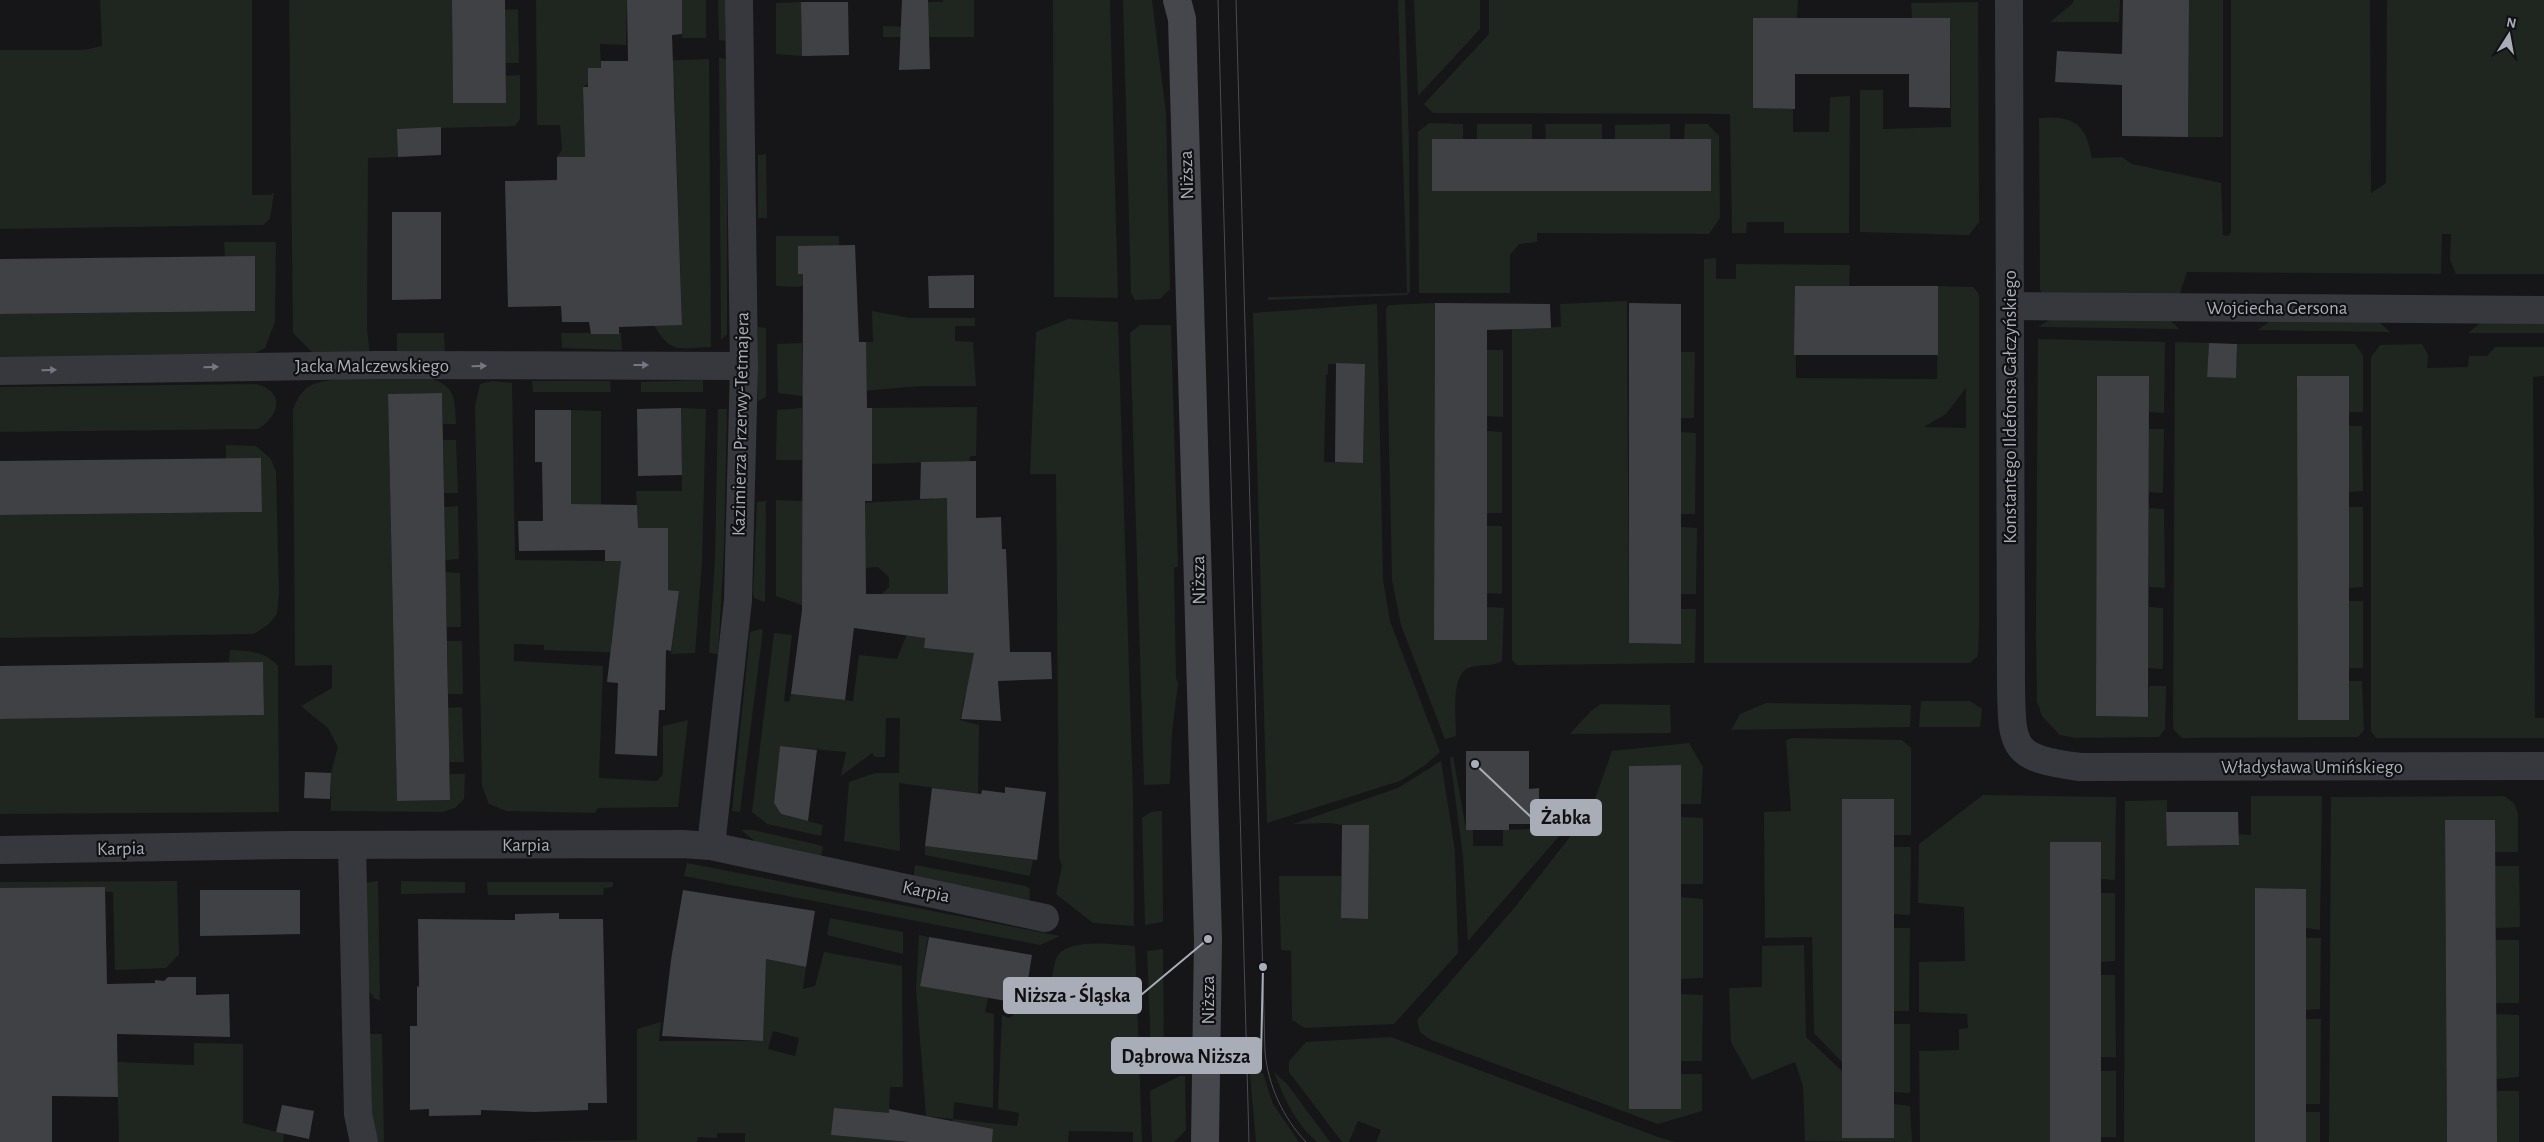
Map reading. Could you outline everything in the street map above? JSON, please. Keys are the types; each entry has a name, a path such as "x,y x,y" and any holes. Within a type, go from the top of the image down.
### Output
{"street":[{"name":"Kazimierza Przerwy-Tetmajera","path":"711,846 738,600 744,366 739,0"},
{"name":"Konstantego Ildefonsa Gałczyńskiego","path":"2009,0 2011,725 2017,744 2026,753 2049,764 2080,767"},
{"name":"Niższa","path":"1181,6 1208,939 1205,1142"},
{"name":"Wojciecha Gersona","path":"2010,306 2544,310"},
{"name":"Jacka Malczewskiego","path":"0,370 377,365 744,366"},
{"name":"Władysława Umińskiego","path":"2080,767 2544,766"},
{"name":"Karpia","path":"0,850 352,845 682,844 711,846 1045,918"},
{"path":"352,845 358,1114 364,1142"}],"shaded area":[{"path":"100,0 252,0 252,195 269,195 274,193 270,219 263,225 0,229 0,50 84,50 102,46"},
{"path":"289,0 452,0 453,103 506,103 506,76 520,75 520,119 515,126 398,129 398,157 368,158 367,328 370,356 314,354 293,333"},
{"path":"536,0 627,0 626,45 600,44 601,68 588,68 588,84 583,87 585,157 557,157 562,150 560,125 537,125"},
{"path":"682,0 706,0 706,38 682,38"},
{"path":"718,0 725,0 726,41 719,40"},
{"path":"943,0 974,0 974,37 883,37 883,26 920,27 919,2 943,2"},
{"path":"1053,0 1110,0 1118,298 1054,297"},
{"path":"1123,0 1152,0 1166,113 1170,289 1160,299 1135,300 1131,293"},
{"path":"1398,0 1405,0 1410,291 1407,295 1268,300 1268,297 1407,293"},
{"path":"1414,0 1480,0 1480,29 1418,96"},
{"path":"1489,0 1798,0 1797,18 1753,18 1753,108 1793,109 1793,132 1829,132 1830,97 1850,96 1849,233 1784,233 1784,222 1747,222 1746,233 1732,233 1730,114 1433,113 1424,104 1489,34"},
{"path":"2074,0 2120,0 2119,22 2050,22 2072,4"},
{"path":"2189,0 2223,0 2223,137 2188,137"},
{"path":"2231,0 2370,0 2371,193 2386,183 2387,0 2544,0 2544,274 2456,274 2450,260 2451,234 2442,234 2441,274 2187,272 2178,299 2045,297 2040,290 2039,118 2061,118 2076,124 2086,137 2092,158 2122,157 2132,164 2221,183 2223,235 2228,236 2231,233"},
{"path":"801,2 802,56 776,54 776,3"},
{"path":"1978,2 1979,222 1969,235 1860,232 1860,90 1883,90 1883,129 1951,127 1950,19 1912,18 1911,3"},
{"path":"518,9 519,63 505,63 505,10"},
{"path":"719,57 727,60 727,334 721,340"},
{"path":"709,59 711,347 677,348 660,335 654,325 682,324 674,85 653,61"},
{"path":"1429,123 1463,124 1463,139 1432,191 1711,191 1711,139 1684,139 1685,124 1708,124 1719,136 1720,218 1709,234 1537,233 1537,242 1519,244 1510,255 1510,293 1419,293 1418,132"},
{"path":"1477,124 1532,124 1532,139 1477,139"},
{"path":"1545,124 1602,124 1602,139 1546,139"},
{"path":"1670,124 1670,139 1615,139 1615,125"},
{"path":"766,154 767,218 758,218 758,155"},
{"path":"776,236 839,236 839,247 798,246 798,274 830,274 799,287 776,286"},
{"path":"224,242 276,242 275,322 265,348 247,357 0,360 0,314 255,311 255,257 225,257"},
{"path":"1716,258 1716,279 1736,279 1736,264 1850,265 1849,286 1795,286 1796,378 1937,379 1938,286 1973,287 1979,294 1979,628 1978,656 1970,663 1704,663 1704,259","holes":["1966,388 1966,428 1924,427 1946,414"]},
{"path":"1627,301 1629,643 1680,644 1681,609 1696,609 1695,663 1517,665 1512,660 1512,323 1537,328 1561,327 1560,304"},
{"path":"1435,303 1434,640 1487,640 1487,607 1504,608 1502,661 1464,670 1457,686 1455,707 1456,736 1445,739 1401,625 1392,580 1386,309 1389,305"},
{"path":"1377,304 1383,580 1390,621 1440,752 1424,766 1400,781 1267,823 1253,313","holes":["1328,364 1365,364 1363,463 1324,462 1326,375 1328,374"]},
{"path":"872,311 910,318 975,318 975,326 955,326 955,341 973,342 976,386 922,386 861,391 866,379 866,342 873,342"},
{"path":"2054,317 2170,320 2179,329 2038,327"},
{"path":"1068,319 1118,322 1133,795 1134,926 1093,923 1056,894 1062,866 1059,858 1056,474 1030,474 1036,332"},
{"path":"2273,319 2378,321 2390,332 2258,330"},
{"path":"2483,321 2544,321 2544,333 2468,333"},
{"path":"1140,325 1171,325 1178,566 1174,568 1176,678 1178,683 1172,733 1170,784 1144,785 1130,333"},
{"path":"758,327 766,328 766,397 758,401"},
{"path":"397,333 444,333 445,355 397,355"},
{"path":"561,333 621,333 622,350 562,348"},
{"path":"2038,339 2165,342 2164,413 2149,412 2149,376 2097,376 2096,716 2148,717 2149,686 2166,686 2165,729 2159,737 2076,738 2060,735 2042,716 2037,701"},
{"path":"2175,342 2209,343 2207,377 2236,377 2237,344 2355,344 2363,355 2363,412 2349,412 2349,376 2297,376 2298,720 2349,720 2349,681 2362,681 2364,730 2358,737 2182,738 2173,729"},
{"path":"802,343 803,396 778,393 777,344"},
{"path":"2422,344 2428,355 2427,368 2468,367 2469,356 2487,356 2495,347 2544,347 2544,376 2533,377 2535,718 2544,718 2544,738 2376,738 2371,731 2371,357 2380,345"},
{"path":"1487,350 1503,350 1503,417 1487,416"},
{"path":"1681,352 1695,352 1694,418 1681,418"},
{"path":"426,377 443,384 452,393 456,424 443,424 442,393 388,394 397,801 450,800 450,774 465,774 464,799 455,808 442,812 331,811 331,773 338,747 328,728 301,706 332,688 332,665 295,666 293,410 303,392 308,387 317,383 346,378"},
{"path":"703,380 703,392 641,392 641,382"},
{"path":"492,381 512,383 515,560 605,561 638,522 636,491 682,491 681,408 706,409 702,562 695,653 671,654 679,591 619,584 611,644 633,653 544,650 544,645 514,644 514,661 603,666 599,778 657,781 663,774 663,726 688,720 678,807 598,808 595,813 506,811 489,804 482,786 475,406 480,384"},
{"path":"532,381 610,381 611,392 533,392"},
{"path":"256,384 272,392 276,404 275,411 271,417 258,429 0,432 0,387"},
{"path":"977,407 976,456 970,456 969,461 872,464 872,408"},
{"path":"802,408 802,460 776,460 777,410"},
{"path":"718,409 727,409 724,551 718,654 709,653 715,558"},
{"path":"571,410 601,411 601,505 571,504"},
{"path":"2349,426 2362,426 2363,491 2349,492"},
{"path":"2149,429 2164,429 2163,493 2149,492"},
{"path":"1487,431 1502,432 1502,513 1487,513"},
{"path":"1681,432 1696,433 1695,514 1681,514"},
{"path":"443,440 456,440 458,493 444,493"},
{"path":"226,445 256,446 270,458 276,471 279,593 277,614 269,624 254,634 0,638 0,515 262,512 261,459 226,459"},
{"path":"968,494 948,548 948,594 911,594 910,600 879,597 889,587 889,577 878,567 865,568 863,503 933,499 933,495"},
{"path":"776,500 803,501 802,605 776,596"},
{"path":"766,501 765,602 754,598 753,593 757,502"},
{"path":"458,506 459,559 445,560 444,507"},
{"path":"2349,507 2363,507 2363,587 2349,588"},
{"path":"2149,508 2164,509 2165,588 2149,587"},
{"path":"1487,526 1502,526 1502,594 1487,593"},
{"path":"1681,527 1697,528 1696,594 1681,594"},
{"path":"445,572 460,573 461,627 447,627"},
{"path":"2349,601 2363,601 2363,668 2349,668"},
{"path":"2149,607 2163,608 2163,669 2148,668"},
{"path":"763,630 740,812 732,811 750,632"},
{"path":"908,631 925,632 924,648 970,652 973,638 977,697 965,696 960,720 979,725 978,794 899,783 900,851 844,841 849,782 875,773 899,773 900,718 886,718 885,757 875,757 872,753 841,776 846,752 780,746 774,803 781,814 823,825 821,836 767,824 752,812 774,633 792,635 784,701 789,702 791,694 853,701 859,655 897,659"},
{"path":"447,641 462,641 463,694 448,694"},
{"path":"230,650 250,652 268,657 278,666 279,812 0,814 0,719 264,714 263,662 229,662"},
{"path":"1921,701 1970,701 1982,709 1980,727 1919,727"},
{"path":"1766,703 1911,705 1910,727 1731,730 1740,714"},
{"path":"1601,704 1670,705 1671,733 1570,734 1591,711"},
{"path":"462,707 464,762 449,762 448,708"},
{"path":"1792,738 1902,740 1911,748 1911,835 1894,835 1894,799 1843,799 1842,1062 1814,1033 1812,937 1765,938 1764,812 1791,811 1786,740"},
{"path":"1689,743 1703,767 1701,804 1681,804 1681,765 1629,766 1629,1109 1680,1109 1681,1074 1702,1074 1702,1111 1658,1124 1431,1040 1420,1032 1417,1020 1515,907 1591,810 1612,751"},
{"path":"1453,756 1466,829 1473,830 1473,846 1503,846 1503,830 1560,828 1574,819 1468,941 1463,857 1450,758"},
{"path":"1441,761 1455,851 1458,953 1394,1024 1305,1028 1292,1020 1291,951 1281,950 1279,876 1341,876 1341,918 1368,919 1342,825 1331,823 1293,824 1398,788"},
{"path":"1983,795 2116,797 2115,880 2101,879 2101,842 2050,842 2050,1142 1920,1142 1919,1051 1959,1050 1959,1029 1968,1028 1967,1014 1919,1012 1919,962 1965,961 1964,907 1918,903 1919,844"},
{"path":"2251,796 2322,796 2320,930 2306,928 2306,889 2256,888 2255,1142 2124,1142 2125,801 2167,800 2167,846 2238,845 2239,834 2251,835"},
{"path":"2504,796 2514,803 2518,814 2518,852 2495,852 2495,820 2445,821 2447,1142 2329,1142 2331,797"},
{"path":"1162,811 1163,922 1145,925 1142,818 1151,812"},
{"path":"1681,817 1703,818 1703,884 1681,884"},
{"path":"741,830 753,830 823,846 819,864 766,850"},
{"path":"925,846 1033,860 1030,876 925,855"},
{"path":"1894,847 1911,847 1910,915 1894,914"},
{"path":"687,863 1060,936 1040,945 684,876"},
{"path":"915,865 1026,886 1030,889 1029,906 913,882"},
{"path":"2495,866 2519,866 2520,927 2496,928"},
{"path":"177,881 179,954 166,968 115,970 113,892 0,888 0,882"},
{"path":"378,881 380,1001 374,998 366,987 365,883"},
{"path":"401,881 465,882 465,893 401,894"},
{"path":"487,882 613,882 613,887 604,888 603,895 488,895"},
{"path":"2101,893 2115,893 2115,961 2101,962"},
{"path":"1681,897 1703,899 1703,978 1681,979"},
{"path":"830,918 903,932 903,954 827,935"},
{"path":"1894,928 1910,928 1909,1011 1894,1011"},
{"path":"919,935 928,937 920,985 988,998 985,1012 994,1014 993,1108 954,1102 953,1119 926,1116 916,989"},
{"path":"2306,938 2321,938 2320,1009 2306,1010"},
{"path":"2496,940 2519,940 2519,1003 2496,1003"},
{"path":"1082,944 1135,946 1142,1142 1133,1142 1133,1132 1069,1131 1068,1142 951,1142 953,1119 1017,1126 1019,1113 998,1109 1002,1015 1008,1018 1013,1016 1014,1011 1027,1012 1035,1006 1038,981 1051,984 1057,957 1063,951"},
{"path":"1804,945 1806,1037 1842,1071 1842,1138 1893,1138 1894,1104 1910,1106 1912,1142 1805,1141 1803,1086 1795,1062 1752,1080 1731,1042 1729,988 1762,987 1762,946"},
{"path":"1163,949 1164,1052 1151,1053 1147,951"},
{"path":"824,952 902,966 903,1087 890,1087 889,1113 831,1135 909,1142 745,1142 745,1133 717,1133 717,1138 698,1137 697,1142 518,1142 637,1140 637,1029 661,1022 659,1041 763,1041 743,955 806,967 803,989 815,986","holes":["773,1031 799,1038 795,1056 768,1049"]},
{"path":"2101,975 2115,975 2116,1057 2101,1057"},
{"path":"1681,994 1703,995 1702,1061 1680,1061"},
{"path":"2496,1014 2519,1015 2519,1077 2496,1079"},
{"path":"2306,1019 2321,1019 2320,1104 2306,1104"},
{"path":"1894,1024 1910,1024 1910,1093 1894,1092"},
{"path":"367,1034 382,1034 384,1142 374,1142 370,1129"},
{"path":"1391,1037 1675,1142 1376,1142 1381,1130 1358,1121 1349,1142 1342,1142 1289,1072 1289,1061 1306,1042"},
{"path":"194,1043 243,1044 243,1123 284,1134 283,1142 119,1142 117,1062 194,1065"},
{"path":"2101,1071 2116,1071 2116,1137 2101,1137"},
{"path":"1274,1072 1287,1084 1330,1142 1317,1142 1302,1127 1286,1101"},
{"path":"1263,1073 1273,1104 1299,1142 1256,1142 1250,1074"},
{"path":"1180,1076 1185,1076 1186,1130 1174,1142 1152,1142 1150,1091"},
{"path":"2497,1091 2519,1091 2519,1142 2497,1142"},
{"path":"2306,1112 2320,1112 2320,1142 2306,1142"}],"building":[{"path":"452,0 505,0 506,103 453,103"},
{"path":"627,0 682,0 682,34 672,35 682,325 619,327 619,334 591,334 589,322 562,322 561,306 508,307 505,181 557,180 557,157 585,157 583,87 588,87 588,68 601,68 601,61 628,61"},
{"path":"902,0 928,0 930,69 899,70"},
{"path":"2123,0 2189,0 2188,137 2122,136 2122,85 2055,82 2057,51 2122,54"},
{"path":"801,2 848,2 849,55 802,56"},
{"path":"1753,18 1950,18 1950,108 1909,107 1909,74 1795,74 1795,109 1753,108"},
{"path":"441,127 441,155 398,157 397,129"},
{"path":"1432,139 1711,139 1711,191 1432,191"},
{"path":"392,212 441,212 441,299 392,300"},
{"path":"855,245 859,342 866,342 867,408 872,408 872,501 865,501 866,594 948,594 947,498 920,499 921,462 976,461 976,518 1001,517 1002,549 1006,549 1010,652 1051,652 1052,679 998,681 1001,721 961,719 974,653 924,648 925,638 854,628 845,700 791,694 802,610 803,274 798,274 798,246"},
{"path":"255,256 255,311 0,314 0,259"},
{"path":"974,275 974,308 929,308 928,276"},
{"path":"1795,286 1938,286 1938,355 1794,355"},
{"path":"1435,303 1550,304 1551,328 1487,330 1487,640 1434,640"},
{"path":"1629,303 1681,304 1681,644 1629,643"},
{"path":"2209,343 2237,344 2236,378 2207,377"},
{"path":"1336,363 1365,364 1363,463 1335,462"},
{"path":"2097,376 2149,376 2148,717 2096,716"},
{"path":"2297,376 2349,376 2349,720 2298,720"},
{"path":"442,393 450,800 397,801 388,394"},
{"path":"681,408 682,475 638,476 637,409"},
{"path":"535,410 571,410 571,504 637,505 638,528 668,528 668,590 679,591 671,651 666,650 665,710 659,710 657,756 615,754 618,683 607,682 621,561 605,561 605,550 519,551 518,521 543,521 542,462 535,462"},
{"path":"261,458 262,512 0,515 0,461"},
{"path":"263,662 264,715 0,719 0,666"},
{"path":"780,746 817,750 808,821 781,814 774,803"},
{"path":"1466,751 1529,751 1529,789 1539,788 1539,824 1509,824 1509,830 1466,830"},
{"path":"1681,765 1681,1109 1629,1109 1629,766"},
{"path":"305,772 331,773 330,799 304,798"},
{"path":"1005,787 1046,792 1037,860 925,846 932,788 981,794 982,790 1005,793"},
{"path":"1842,799 1894,799 1894,1138 1842,1138"},
{"path":"2166,812 2238,812 2239,845 2167,846"},
{"path":"2445,820 2495,820 2497,1142 2447,1142"},
{"path":"1342,825 1369,825 1368,919 1341,918"},
{"path":"2050,842 2101,842 2101,1142 2050,1142"},
{"path":"105,887 107,984 155,983 155,980 164,981 168,977 196,977 196,995 229,994 230,1037 117,1034 118,1097 52,1096 52,1142 0,1142 0,888"},
{"path":"2255,888 2306,889 2306,1142 2255,1142"},
{"path":"200,890 300,890 300,934 200,936"},
{"path":"683,890 815,911 806,967 766,959 763,1041 662,1036 671,960"},
{"path":"559,913 559,919 603,919 607,1103 588,1103 588,1110 534,1112 481,1110 481,1115 429,1116 429,1109 410,1110 410,1026 417,1026 417,986 419,987 418,919 515,920 515,914"},
{"path":"929,937 1032,955 1024,1004 920,986"},
{"path":"282,1105 314,1111 309,1139 276,1132"},
{"path":"834,1108 889,1113 889,1109 993,1129 992,1142 909,1142 831,1135"}],"tram line":[{"path":"1218,0 1249,1142"},
{"path":"1236,0 1265,1052 1269,1077 1278,1100 1290,1122 1306,1142"}],"place":[{"name":"Żabka","path":"1475,764"},
{"name":"Niższa - Śląska","path":"1208,939"},
{"name":"Dąbrowa Niższa","path":"1263,967"}]}
